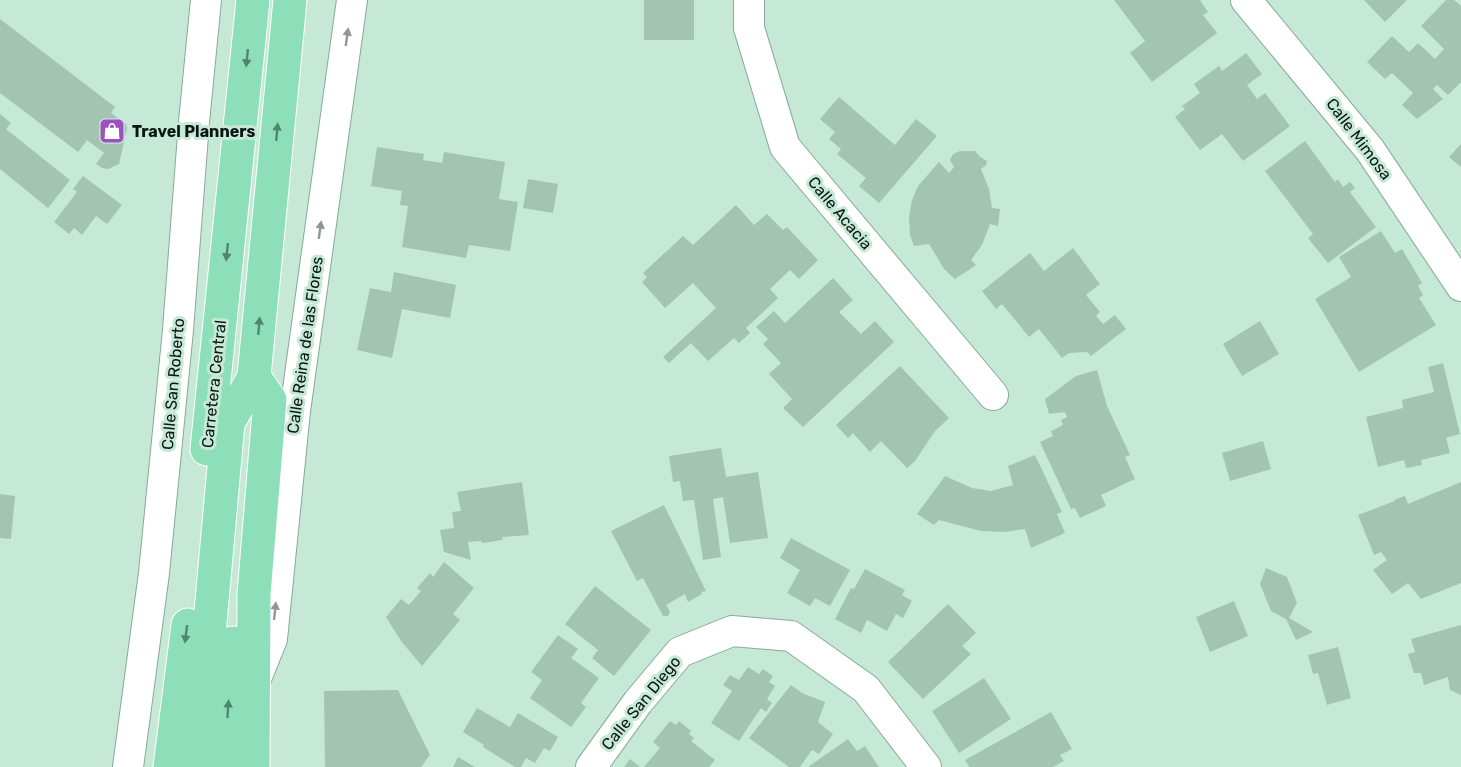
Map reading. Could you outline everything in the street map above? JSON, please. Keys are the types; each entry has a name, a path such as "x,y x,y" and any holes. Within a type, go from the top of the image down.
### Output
{"highway":[{"name":"Carretera Central","path":"170,767 194,576 253,0"},
{"path":"224,767 254,377 290,0"},
{"path":"253,767 254,594 270,400 254,377"},
{"path":"197,767 228,423 254,377"}],"street":[{"name":"Calle San Roberto","path":"128,767 156,561 206,0"},
{"name":"Calle Reina de las Flores","path":"253,687 272,639 295,411 352,0"},
{"name":"Calle Acacia","path":"749,0 749,28 785,147 993,395"},
{"name":"Calle Mimosa","path":"1246,0 1370,150 1461,286"},
{"name":"Calle San Diego","path":"591,767 638,702 680,652 732,631 790,636 866,689 926,767"}],"building":[{"path":"644,0 694,0 694,40 644,40"},
{"path":"1114,0 1200,0 1208,12 1203,15 1217,33 1152,82 1130,53 1145,41"},
{"path":"1364,0 1407,0 1385,22"},
{"path":"1446,0 1454,0 1461,6 1461,82 1448,95 1437,85 1433,89 1443,99 1417,119 1402,105 1413,93 1392,73 1385,79 1367,62 1392,36 1409,52 1418,43 1435,59 1444,49 1421,26"},
{"path":"0,19 115,107 111,113 126,124 127,128 119,164 108,169 102,168 96,164 104,153 87,140 78,152 0,93"},
{"path":"1246,53 1262,74 1247,85 1257,99 1265,93 1290,126 1243,161 1222,134 1200,150 1175,117 1185,109 1182,106 1200,93 1194,84 1219,66 1222,71"},
{"path":"839,97 895,145 916,119 937,136 879,203 859,186 866,178 837,154 841,149 829,139 835,132 820,119"},
{"path":"0,114 11,123 6,129 70,180 48,208 0,169"},
{"path":"1305,141 1335,182 1338,179 1343,187 1350,182 1355,188 1350,192 1376,227 1328,263 1308,238 1313,234 1265,171"},
{"path":"1461,144 1461,167 1449,157"},
{"path":"377,147 424,154 423,160 442,163 444,152 505,162 499,199 518,202 510,251 469,245 466,258 402,247 408,206 400,205 402,191 371,186"},
{"path":"960,151 975,151 987,161 981,169 989,189 992,208 1000,209 998,226 990,224 982,245 971,260 976,265 955,279 944,269 929,244 914,246 910,235 909,217 912,200 918,186 939,162 949,173 954,167 950,160 953,154"},
{"path":"83,176 122,205 107,224 96,216 82,235 74,228 69,234 54,222 77,192 73,189"},
{"path":"528,179 558,184 553,213 523,208"},
{"path":"736,205 754,225 767,214 783,230 787,227 818,260 799,279 790,270 770,289 778,298 746,328 750,333 739,343 734,338 708,361 691,343 669,363 663,357 716,308 693,283 665,308 642,282 647,277 643,273 683,236 693,245"},
{"path":"1381,231 1395,253 1402,249 1422,283 1418,286 1423,295 1419,298 1436,325 1359,372 1315,299 1351,277 1339,257"},
{"path":"1073,248 1100,284 1086,295 1100,312 1096,316 1103,324 1115,315 1126,329 1091,356 1087,352 1069,353 1062,358 1039,329 1029,337 1002,304 996,309 982,291 1030,253 1044,271"},
{"path":"394,272 456,285 450,318 402,309 392,358 357,350 370,288 391,292"},
{"path":"833,278 853,300 839,312 861,334 875,321 894,342 803,427 783,408 792,399 769,374 781,363 763,344 768,339 756,327 774,311 785,323"},
{"path":"1260,321 1279,354 1242,376 1223,344"},
{"path":"1443,363 1460,434 1446,438 1450,453 1421,460 1422,465 1406,468 1404,460 1378,467 1366,417 1403,408 1402,400 1434,392 1428,367"},
{"path":"900,366 949,418 935,431 915,461 907,468 881,441 870,452 853,433 848,438 836,425"},
{"path":"1097,370 1107,406 1130,455 1125,457 1135,479 1101,495 1106,506 1080,518 1075,508 1071,509 1040,442 1053,436 1051,431 1063,425 1061,420 1067,417 1065,412 1049,414 1045,399 1076,376"},
{"path":"1263,441 1271,469 1230,481 1222,453"},
{"path":"721,448 726,477 758,472 768,538 730,543 723,497 713,499 721,557 703,560 694,500 683,501 680,481 673,482 669,456"},
{"path":"1035,455 1062,512 1057,514 1065,533 1031,548 1025,529 1004,532 981,531 939,520 934,525 917,514 945,476 972,488 991,491 1013,485 1008,466"},
{"path":"522,482 529,535 502,537 503,540 482,543 481,541 468,542 471,560 444,552 440,530 454,528 452,512 461,511 457,492"},
{"path":"1461,482 1461,583 1421,599 1408,583 1392,594 1373,570 1387,560 1381,552 1374,555 1358,515 1405,496 1408,504"},
{"path":"0,494 15,496 11,539 0,538"},
{"path":"664,505 706,591 688,602 685,594 666,605 670,611 668,616 663,616 643,578 637,581 611,531"},
{"path":"791,538 850,570 830,606 815,598 810,606 787,593 800,570 780,558"},
{"path":"444,562 474,588 453,614 460,620 422,666 401,641 386,617 401,599 409,605 421,591 417,588 430,573 433,577"},
{"path":"1266,568 1287,577 1297,603 1289,618 1313,632 1296,640 1286,619 1271,611 1260,584"},
{"path":"865,569 905,590 902,595 912,601 903,618 896,614 887,631 867,620 861,633 835,619 851,588 854,589"},
{"path":"595,586 651,630 614,676 592,658 598,650 565,624"},
{"path":"1234,601 1248,636 1210,652 1196,617"},
{"path":"948,604 976,633 962,646 971,654 923,699 888,662"},
{"path":"1461,625 1461,695 1450,690 1448,677 1424,685 1421,673 1414,673 1408,654 1415,652 1411,639"},
{"path":"558,635 578,649 571,658 599,678 581,703 586,707 571,727 530,698 542,680 531,672"},
{"path":"1338,647 1351,698 1327,705 1318,673 1313,674 1308,655"},
{"path":"748,667 759,674 763,669 773,676 769,682 775,686 767,699 772,703 766,712 761,708 739,741 711,723 732,691 723,685 730,675 739,680"},
{"path":"984,678 1011,719 959,753 932,711"},
{"path":"791,685 802,693 825,702 818,722 833,734 819,754 812,750 800,767 789,767 749,738"},
{"path":"398,690 430,755 421,767 325,767 324,691"},
{"path":"477,708 510,727 518,713 558,737 550,751 544,748 535,763 526,758 521,767 515,767 463,732"},
{"path":"1051,712 1072,749 1060,755 1064,761 1053,767 969,767 965,760"},
{"path":"670,721 676,725 679,721 691,731 689,734 694,738 691,741 715,760 709,767 644,767 660,748 653,742"},
{"path":"848,739 857,751 865,746 879,767 808,767"},
{"path":"458,757 475,767 453,767"},
{"path":"630,759 640,767 624,767"}],"place":[{"name":"Travel Planners","path":"112,131"}]}
